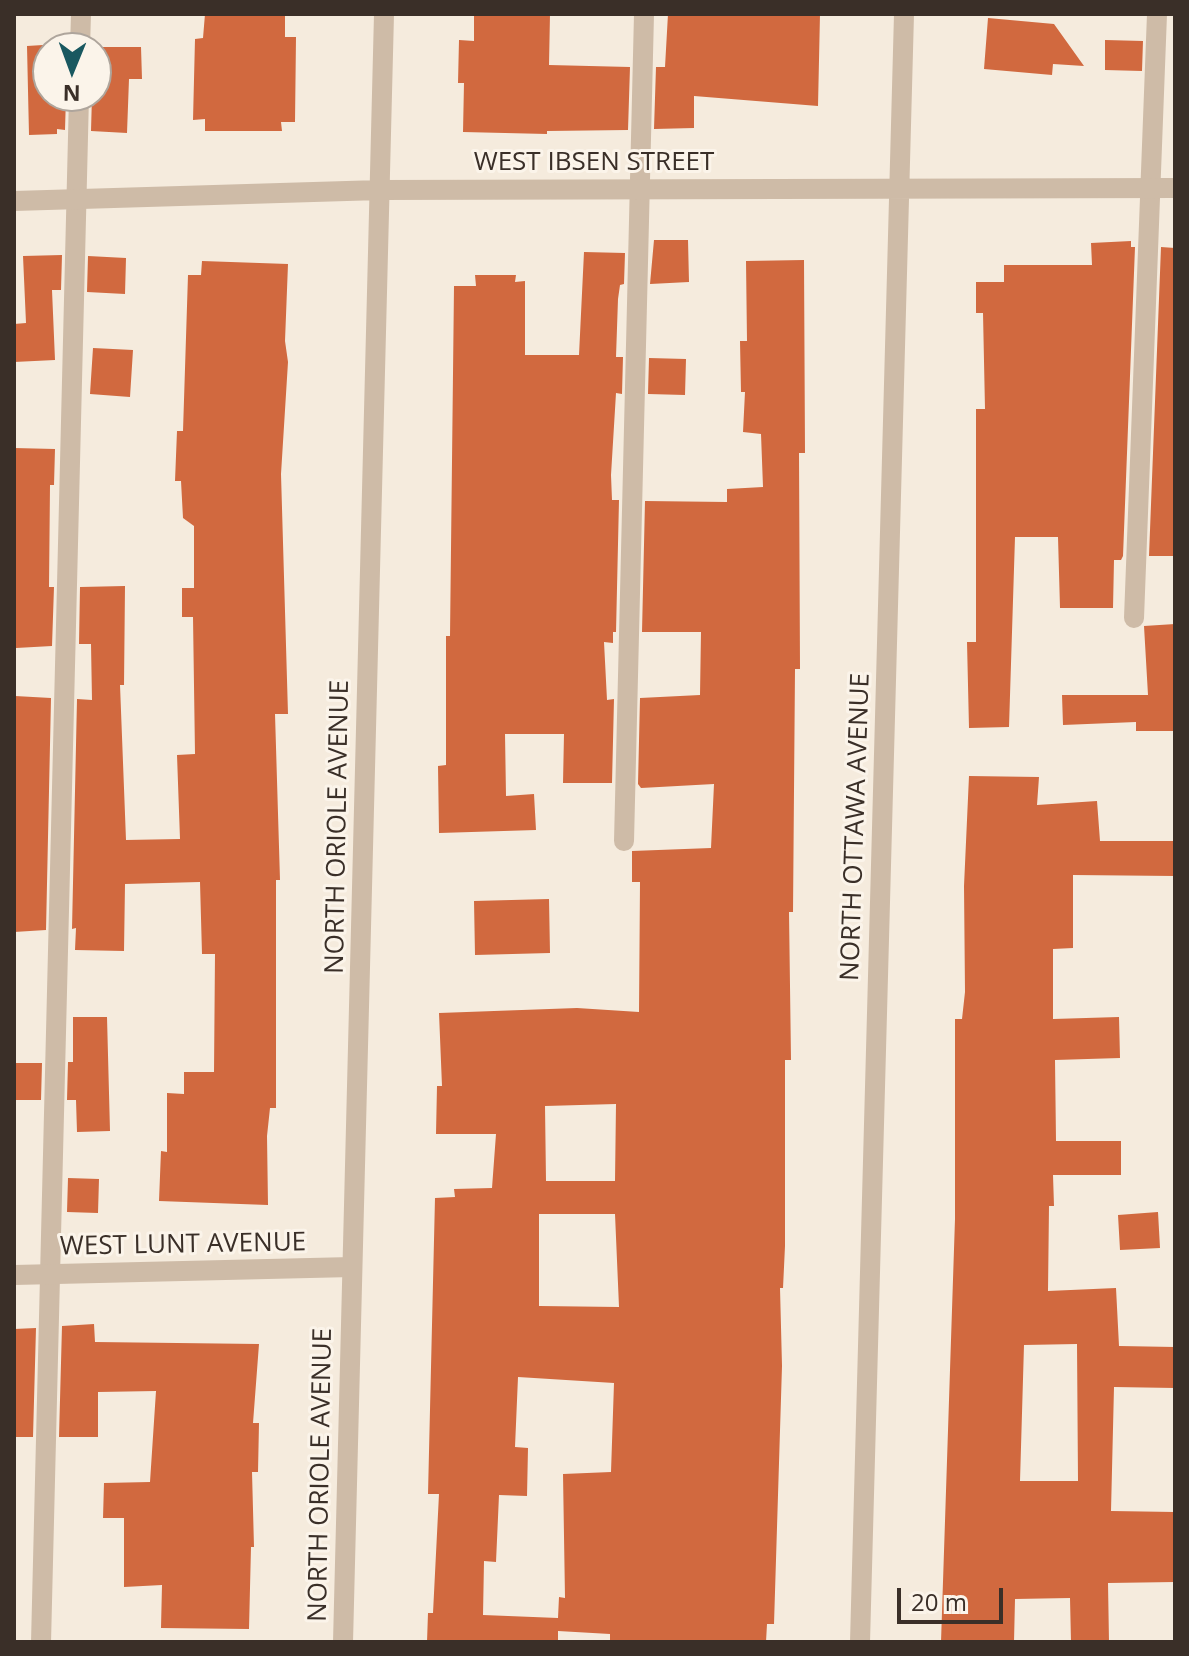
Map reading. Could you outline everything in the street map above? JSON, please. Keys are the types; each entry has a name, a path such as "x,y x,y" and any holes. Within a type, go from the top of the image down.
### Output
{"street":[{"name":"NORTH ORIOLE AVENUE","path":"343,1642 384,14"},
{"path":"624,841 644,14"},
{"name":"NORTH OTTAWA AVENUE","path":"860,1642 904,14"},
{"path":"1134,618 1157,14"},
{"path":"41,1642 79,112"},
{"name":"WEST IBSEN STREET","path":"14,201 380,190 1175,188"},
{"name":"WEST LUNT AVENUE","path":"14,1275 352,1267"}],"building":[{"path":"205,14 285,14 285,37 296,37 295,122 281,122 282,131 205,131 205,119 193,120 195,39 203,38"},
{"path":"474,14 550,14 549,65 630,67 628,130 547,131 547,134 463,132 464,83 458,83 459,40 474,41"},
{"path":"668,14 820,14 818,106 694,96 694,128 654,129 656,67 665,67"},
{"path":"988,18 1054,24 1084,66 1053,64 1052,75 984,69"},
{"path":"1105,40 1143,41 1142,71 1105,70"},
{"path":"27,46 32,46 32,112 66,112 65,130 57,129 57,134 29,135"},
{"path":"112,47 141,47 142,79 129,79 127,133 91,131 92,112 112,112"},
{"path":"654,240 688,240 689,282 650,284"},
{"path":"1131,241 1131,247 1135,247 1123,556 1121,560 1114,560 1113,608 1060,608 1058,537 1015,537 1009,727 969,728 967,642 976,642 976,409 985,409 983,313 976,313 976,282 1004,282 1004,265 1092,265 1091,243"},
{"path":"1161,247 1175,248 1175,556 1149,556"},
{"path":"584,252 625,253 624,284 620,285 618,299 616,357 623,357 622,394 616,393 611,475 612,500 619,500 616,632 613,632 613,643 604,642 607,700 614,699 612,783 563,783 564,734 505,734 506,796 534,794 536,830 439,833 438,766 446,765 446,636 450,636 454,286 476,286 475,275 516,275 515,282 525,281 525,355 579,355"},
{"path":"62,255 61,290 52,290 55,360 14,362 14,324 26,323 23,256"},
{"path":"88,256 126,258 125,294 87,292"},
{"path":"804,260 805,453 799,453 800,669 795,669 793,912 789,912 791,1060 785,1060 785,1246 783,1288 780,1288 782,1366 774,1624 767,1624 766,1642 610,1642 610,1634 558,1631 558,1642 427,1642 428,1613 433,1613 439,1494 428,1494 435,1198 455,1197 454,1189 492,1188 496,1134 436,1134 437,1086 442,1086 439,1013 577,1008 639,1012 640,882 632,882 632,851 711,848 714,784 641,788 638,784 640,698 700,695 701,632 642,632 645,501 727,502 727,489 763,487 761,434 743,432 745,392 741,392 740,341 747,341 746,261","holes":["616,1104 615,1181 546,1181 545,1106","539,1214 615,1214 619,1307 539,1306","518,1377 614,1383 611,1472 563,1474 565,1598 559,1597 558,1618 483,1615 484,1561 496,1562 499,1495 527,1496 528,1448 515,1447"]},
{"path":"202,261 288,264 285,341 288,362 281,474 288,714 275,714 280,880 276,880 276,1108 270,1108 267,1136 268,1205 159,1201 161,1151 167,1152 167,1093 184,1094 184,1072 214,1072 215,954 202,954 200,882 125,884 124,951 75,950 76,928 72,929 77,699 92,700 91,644 79,644 80,587 125,586 124,685 120,685 126,840 180,839 177,755 195,754 193,617 182,617 182,588 194,588 194,526 183,518 181,481 175,481 177,431 183,431 188,275 201,275"},
{"path":"93,348 133,350 130,397 90,394"},
{"path":"649,358 686,359 685,395 648,394"},
{"path":"14,448 55,449 54,485 50,485 49,587 54,587 52,646 16,648"},
{"path":"1175,624 1175,731 1136,731 1136,722 1063,725 1062,695 1148,695 1144,626"},
{"path":"15,696 51,698 46,930 14,932"},
{"path":"969,776 1039,777 1037,805 1097,801 1100,841 1175,841 1175,876 1073,875 1073,948 1053,949 1053,1019 1119,1017 1120,1058 1055,1060 1056,1141 1121,1141 1121,1175 1053,1175 1054,1206 1049,1206 1048,1291 1116,1288 1119,1346 1175,1347 1175,1388 1114,1387 1111,1511 1175,1512 1175,1582 1108,1583 1109,1642 1071,1642 1070,1598 1015,1599 1014,1642 941,1642 955,1219 955,1019 962,1019 965,992 964,886","holes":["1077,1344 1078,1481 1020,1481 1024,1345"]},
{"path":"549,899 550,953 475,955 474,901"},
{"path":"73,1017 107,1017 110,1131 77,1132 76,1100 67,1100 68,1062 73,1062"},
{"path":"14,1063 42,1063 41,1100 14,1100"},
{"path":"68,1178 99,1179 98,1213 67,1212"},
{"path":"1158,1212 1160,1248 1120,1250 1118,1215"},
{"path":"94,1324 95,1342 259,1344 253,1423 259,1423 258,1472 252,1472 254,1547 251,1547 249,1629 161,1628 162,1585 124,1587 124,1518 103,1518 104,1483 150,1482 156,1391 98,1392 98,1437 59,1437 62,1326"},
{"path":"36,1328 33,1437 14,1437 14,1329"}]}
